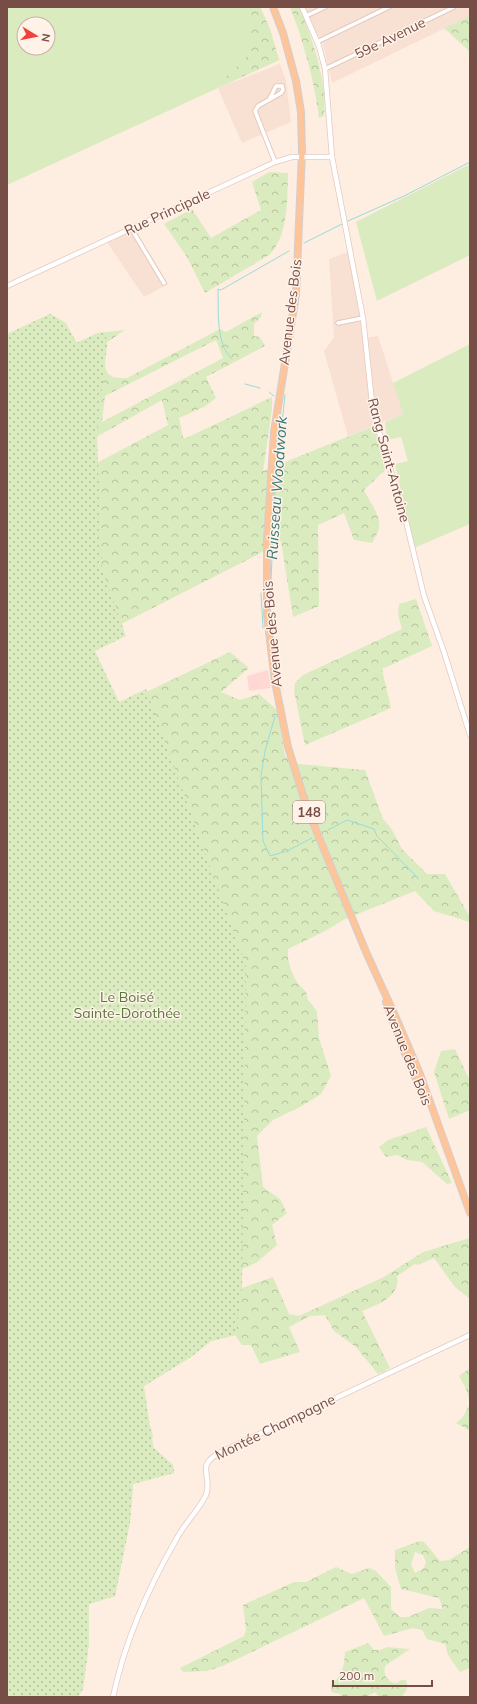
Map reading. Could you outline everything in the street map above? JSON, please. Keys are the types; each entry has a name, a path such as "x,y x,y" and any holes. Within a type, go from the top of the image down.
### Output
{"main road":[{"name":"Avenue des Bois","path":"273,7 284,37 296,81 301,112 302,156 296,294 273,443 266,560 269,641 275,682 285,734 303,796 380,985 403,1049 470,1202"},
{"name":"Avenue des Bois","path":"462,1186 470,1212"}],"street":[{"name":"Rang Saint-Antoine","path":"302,7 318,42 326,69 332,156 363,318 373,412 406,521 424,596 444,652 470,735"},
{"path":"306,16 324,7"},
{"path":"318,42 389,7"},
{"name":"59e Avenue","path":"326,69 454,7"},
{"path":"270,100 256,108 254,112 275,162"},
{"name":"Rue Principale","path":"7,286 275,162 288,157 332,156"},
{"path":"131,228 164,283"},
{"path":"338,323 363,318"},
{"name":"Montée Champagne","path":"113,1697 123,1654 148,1592 179,1535 205,1497 208,1487 205,1467 208,1460 221,1452 470,1335"}],"shaded area":[{"path":"303,7 470,7 470,16 332,83 323,44"},
{"path":"280,64 286,81 291,122 242,143 218,88"},
{"path":"135,229 168,284 144,297 107,242"},
{"path":"348,252 364,338 378,336 403,414 348,436 324,351 334,338 329,259"},
{"path":"268,670 271,688 249,691 247,676"}],"green space":[{"path":"7,7 260,7 270,29 279,60 7,185"},
{"path":"249,7 260,7 270,29 279,60 224,85 227,76 242,62 250,49 251,37"},
{"path":"290,7 299,7 314,46 318,61 324,90 325,104 324,116 319,118 308,61"},
{"path":"470,16 470,52 444,28"},
{"path":"470,164 470,255 377,301 356,222"},
{"path":"269,172 288,173 286,217 284,228 276,247 269,255 205,293 187,257 164,224 192,209 211,238 261,210 252,182"},
{"name":"Le Boisé Sainte-Dorothée","path":"262,312 261,317 254,324 254,336 260,337 265,346 206,377 216,398 204,407 179,418 183,438 186,438 272,397 272,409 263,471 374,426 386,469 364,490 378,518 379,528 377,534 372,543 354,540 344,513 318,525 319,606 293,617 281,541 255,556 84,643 117,706 230,652 249,668 221,692 240,700 259,694 277,710 285,756 299,764 365,770 383,819 391,828 402,849 427,874 445,874 470,917 470,922 434,911 415,891 345,919 325,931 288,949 288,958 291,970 296,981 306,992 308,1000 317,1011 319,1038 331,1076 321,1094 302,1106 273,1120 257,1136 263,1187 280,1199 287,1213 272,1225 277,1245 256,1263 242,1269 242,1288 273,1277 289,1314 299,1316 384,1277 423,1252 470,1238 470,1299 455,1287 434,1258 418,1265 415,1264 397,1276 397,1283 392,1295 381,1303 362,1311 390,1368 378,1374 356,1347 334,1331 325,1315 310,1316 289,1327 300,1352 260,1364 251,1345 242,1345 235,1335 211,1341 191,1357 144,1386 141,1404 152,1431 153,1447 173,1465 174,1473 133,1484 130,1522 115,1596 89,1604 89,1643 83,1689 78,1697 7,1697 7,334 50,314 66,324 77,343 98,333 125,330 106,343 105,363 108,373 112,376 127,378 220,329 226,332","holes":["216,340 223,358 102,422 105,396","162,400 168,425 93,465 91,440"]},
{"name":"Le Boisé Sainte-Dorothée","path":"50,314 66,323 76,343 98,333 106,332 107,346 97,433 102,569 126,636 95,651 119,702 146,689 246,966 242,1288 236,1335 211,1341 191,1357 144,1386 153,1447 173,1465 174,1473 133,1484 130,1522 115,1596 89,1604 89,1643 83,1689 78,1697 7,1697 7,334"},
{"path":"470,344 470,524 414,548 395,464 408,461 401,437 387,440 385,422 403,414 393,383"},
{"path":"416,599 432,646 382,669 391,708 305,745 294,691 295,683 303,675 402,629 398,615 399,604"},
{"path":"455,1049 470,1081 470,1110 449,1119 434,1072 441,1051"},
{"path":"426,1127 452,1183 447,1184 422,1162 407,1160 398,1155 386,1157 379,1147 388,1140"},
{"path":"470,1368 470,1404 467,1391 459,1376"},
{"path":"470,1404 470,1431 456,1423 462,1418"},
{"path":"420,1541 424,1542 440,1561 449,1560 470,1547 470,1668 460,1672 448,1655 445,1644 427,1639 422,1630 413,1628 384,1636 364,1598 225,1665 207,1671 183,1672 180,1668 244,1636 246,1630 243,1605 294,1582 306,1582 336,1567 352,1574 369,1568 376,1571 391,1587 391,1609 400,1617 408,1617 429,1608 443,1609 439,1598 401,1589 395,1568 395,1550","holes":["415,1552 423,1555 426,1562 424,1568 415,1573 411,1564"]},
{"path":"368,1643 374,1650 380,1650 387,1647 410,1649 385,1666 386,1676 391,1682 397,1683 401,1680 406,1680 407,1689 402,1696 379,1697 375,1692 366,1697 341,1697 340,1694 331,1692 331,1685 342,1671 345,1652"}],"waterway":[{"name":"Ruisseau Woodwork","path":"348,221 404,196 470,162"},
{"name":"Ruisseau Woodwork","path":"304,243 342,224"},
{"name":"Ruisseau Woodwork","path":"232,359 223,345 220,336 218,289 221,290 289,251"},
{"name":"Ruisseau Woodwork","path":"245,384 260,388"},
{"name":"Ruisseau Woodwork","path":"269,392 274,396"},
{"name":"Ruisseau Woodwork","path":"271,581 275,489 285,395"},
{"name":"Ruisseau Woodwork","path":"261,593 263,628"},
{"name":"Ruisseau Woodwork","path":"275,716 265,751 261,776 263,841 270,856 287,851 312,838"},
{"name":"Ruisseau Woodwork","path":"328,830 347,820 374,829 377,836 418,878"}]}
